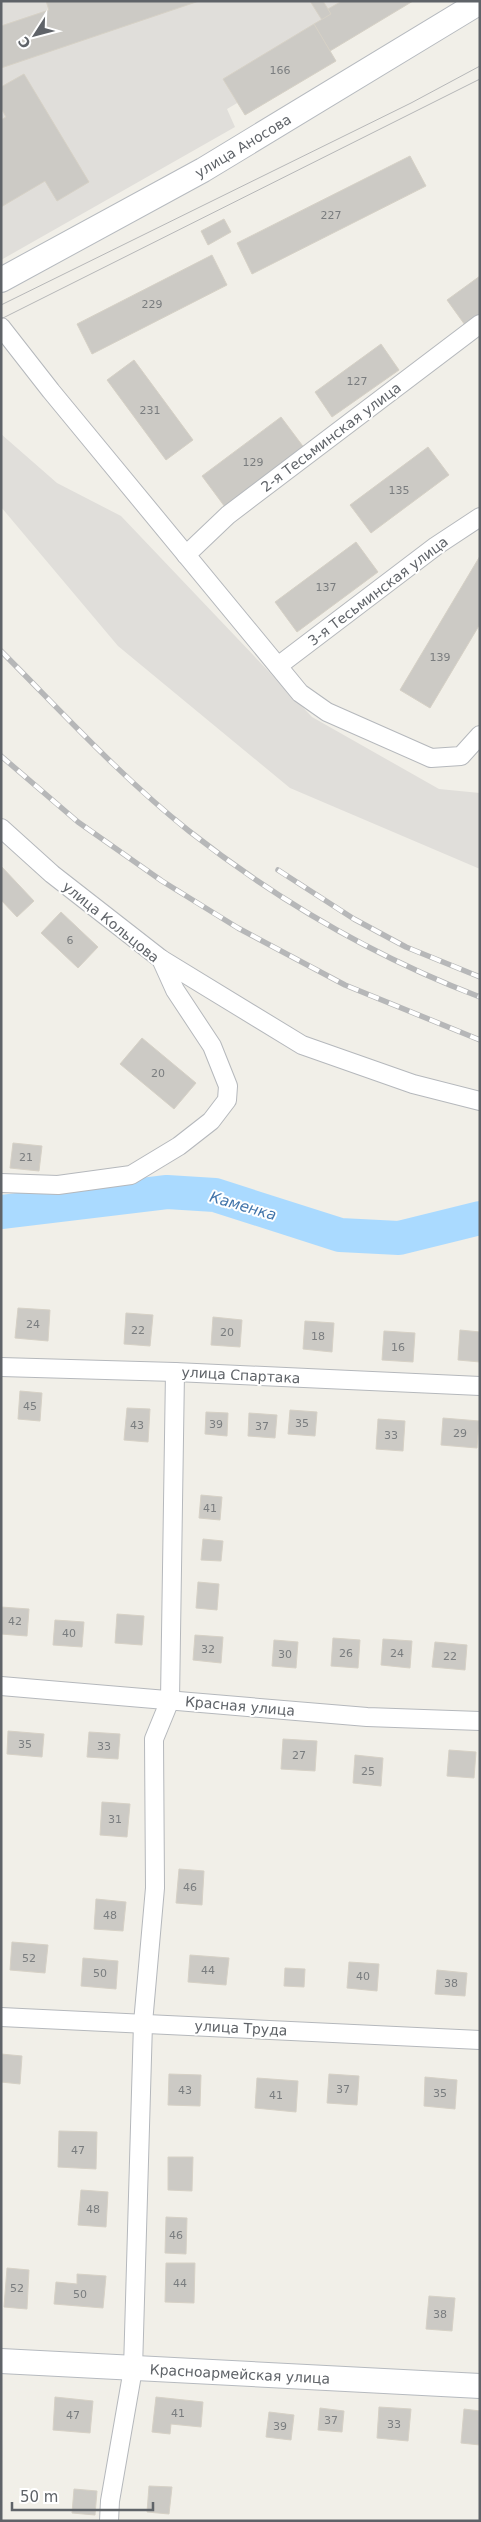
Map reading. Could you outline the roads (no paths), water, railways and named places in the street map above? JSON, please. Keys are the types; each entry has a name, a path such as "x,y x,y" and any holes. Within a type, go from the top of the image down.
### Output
{"main road":[{"name":"улица Аносова","path":"1,280 203,170 480,2"},
{"name":"Красноармейская улица","path":"1,2361 480,2386"}],"street":[{"name":"2-я Тесьминская улица","path":"186,555 228,515 480,324"},
{"path":"1,327 47,387 300,693 327,712 432,758 461,756 480,734"},
{"name":"3-я Тесьминская улица","path":"278,666 436,546 480,517"},
{"name":"улица Кольцова","path":"1,828 52,874 161,959 175,990 212,1046 228,1086 227,1100 211,1121 179,1146 131,1175 58,1185 1,1183"},
{"path":"161,959 302,1045 413,1084 480,1101"},
{"name":"улица Спартака","path":"1,1368 175,1372 480,1386"},
{"path":"108,2521 133,2369 143,2023 155,1888 154,1739 170,1700 175,1372"},
{"name":"Красная улица","path":"1,1686 367,1717 480,1721"},
{"name":"улица Труда","path":"1,2016 480,2040"}],"waterway":[{"name":"Каменка","path":"1,1212 167,1192 215,1195 340,1235 399,1238 480,1218"}],"tram line":[{"path":"1,305 411,103 480,66"},
{"path":"1,319 480,79"}],"railway":[{"path":"1,651 92,744 140,789 189,831 222,856 328,925 403,964 480,997"},
{"path":"1,756 78,822 162,881 238,928 345,985 480,1040"},
{"path":"278,870 354,919 406,947 480,977"}]}
